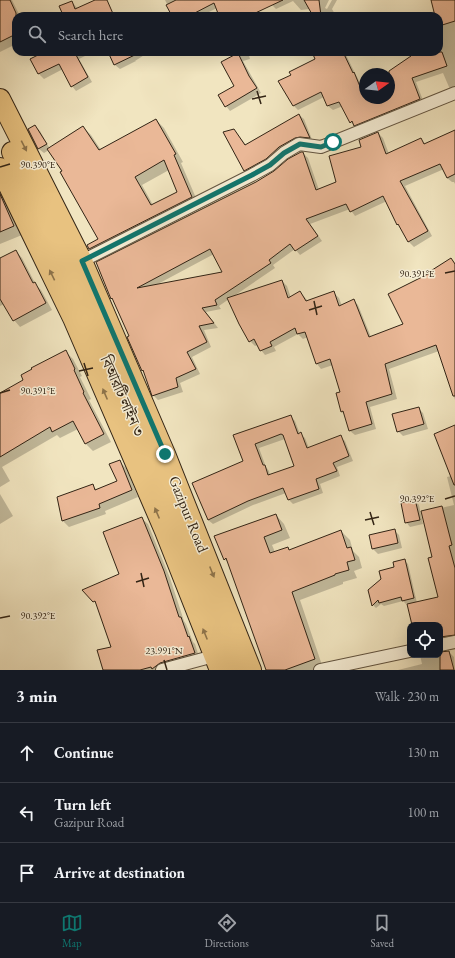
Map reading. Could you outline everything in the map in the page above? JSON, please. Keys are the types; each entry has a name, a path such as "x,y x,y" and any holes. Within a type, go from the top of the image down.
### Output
{"main road":[{"name":"Gazipur Road","path":"0,99 82,261 165,454 250,670"},
{"name":"বিআরটি লাইন ৩","path":"0,127 150,457 236,670"},
{"name":"Gazipur Road","path":"0,168 73,318 164,531 217,663"}],"street":[{"path":"82,261 252,175 270,165 284,153 300,144 321,147 455,92"},
{"path":"443,644 455,642"},
{"path":"320,670 407,652"},
{"path":"162,670 217,663"}],"building":[{"path":"0,0 10,0 16,12 12,12 12,36 0,42"},
{"path":"95,0 107,0 112,12 62,12 59,6 72,1 75,9"},
{"path":"176,0 283,0 258,12 217,12 214,3 197,12 170,12 166,5"},
{"path":"304,0 319,0 320,12 311,12"},
{"path":"431,0 455,0 455,21 443,25 443,12 434,12"},
{"path":"443,55 447,66 412,78 420,99 354,126 352,121 350,123 339,102 327,106 321,92 293,106 278,81 291,75 289,72 315,59 314,56 345,56 359,84 359,104 395,104 395,68 393,68 411,56"},
{"path":"36,56 77,56 88,77 71,87 59,64 38,74 30,59"},
{"path":"110,56 133,56 114,65"},
{"path":"232,56 239,56 249,76 257,88 225,107 218,95 234,86 221,62"},
{"path":"299,114 310,138 295,138 279,147 266,159 244,171 223,132 234,129 245,145"},
{"path":"156,119 176,154 174,155 192,197 89,249 87,245 98,239 60,172 62,171 47,149 83,126 99,150","holes":["164,160 177,192 151,205 135,177"]},
{"path":"35,125 47,144 38,149 28,129"},
{"path":"455,130 455,174 447,178 440,164 400,181 428,231 408,242 398,224 397,225 383,196 350,212 346,204 306,219 318,236 295,251 290,244 269,260 271,263 215,300 217,305 202,308 214,323 199,326 207,342 187,352 196,369 176,378 178,387 152,396 143,370 142,371 127,337 129,336 112,298 111,299 96,262 256,182 274,171 288,159 301,152 303,152 316,190 336,182 329,156 361,147 359,140 378,132 386,154 421,138 424,144","holes":["210,249 222,272 137,288"]},
{"path":"0,194 14,226 0,232"},
{"path":"16,250 33,283 35,282 46,303 13,321 0,299 0,258"},
{"path":"451,258 455,264 455,396 453,396 436,345 385,364 392,394 366,402 372,424 349,431 343,411 341,412 336,393 340,392 330,359 316,364 305,332 297,334 295,328 270,342 272,346 260,351 254,339 249,342 227,298 282,280 288,298 300,291 306,301 334,291 339,306 354,299 369,337 403,324 388,294 430,273 429,272"},
{"path":"66,350 75,369 74,370 84,392 83,393 104,434 85,444 73,421 52,432 50,427 0,457 0,393 23,380 21,375 32,369 31,368"},
{"path":"419,407 424,424 397,432 392,414"},
{"path":"291,415 298,434 301,432 307,448 341,435 349,456 333,463 337,471 316,479 319,489 288,500 283,488 248,501 208,520 192,483 243,461 233,435","holes":["281,434 283,435 294,466 268,475 255,444"]},
{"path":"455,425 455,485 454,485 434,434"},
{"path":"120,460 132,490 99,504 100,508 62,521 57,497 93,484 95,490 117,481 109,464"},
{"path":"415,499 420,520 405,523 401,503"},
{"path":"442,506 452,545 449,546 455,568 455,635 443,637 443,622 411,622 407,604 438,597 428,558 432,557 421,511"},
{"path":"276,514 282,530 264,537 270,553 288,547 289,550 341,530 347,548 351,547 355,560 347,562 349,570 335,574 292,592 315,659 285,670 266,670 226,558 224,560 214,536"},
{"path":"142,517 164,571 179,617 181,617 195,653 160,663 152,669 151,667 140,670 103,670 97,650 111,647 95,601 93,602 82,590 119,574 103,532"},
{"path":"395,529 398,543 372,549 369,535"},
{"path":"405,559 414,598 402,601 401,597 379,603 378,600 372,606 368,590 381,579 379,571 394,567 393,562"},
{"path":"449,651 454,670 440,670 440,658 443,658 443,652"}],"route":[{"path":"165,454 82,261 252,175 270,165 284,153 300,144 321,147 333,142"}]}
